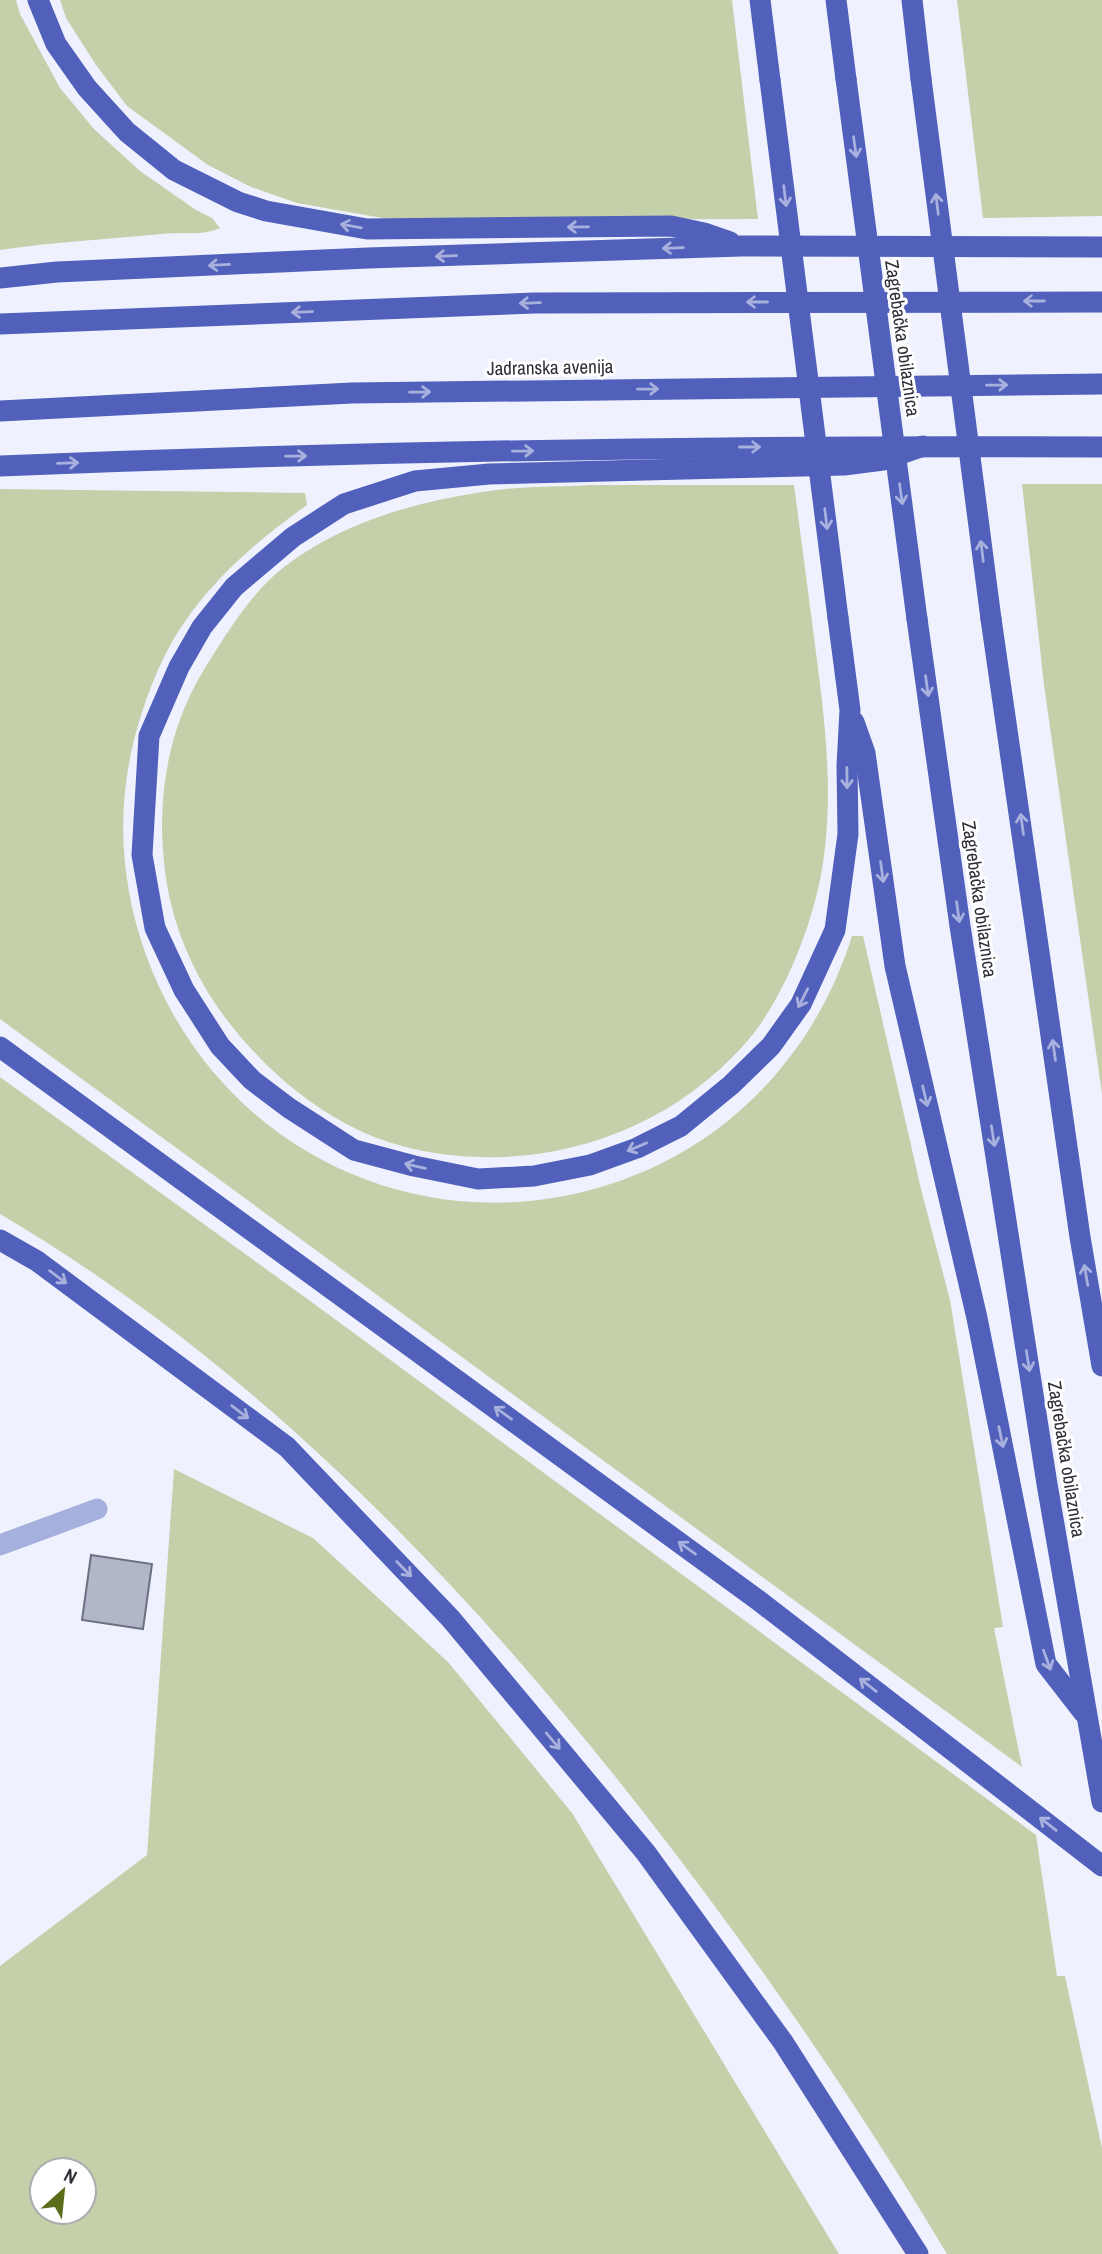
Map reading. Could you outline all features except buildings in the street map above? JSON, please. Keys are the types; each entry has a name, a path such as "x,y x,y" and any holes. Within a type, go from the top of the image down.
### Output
{"highway":[{"path":"38,0 56,44 87,88 128,132 174,170 238,202 267,211 367,229 671,226 704,233 741,246"},
{"path":"760,0 770,80 838,618 850,710 848,834 835,930 801,1004 771,1046 731,1085 681,1126 637,1148 590,1165 534,1176 478,1179 414,1167 354,1150 289,1108 252,1080 220,1045 184,990 155,928 142,855 143,802 149,736 169,690 202,627 234,587 293,537 344,504 415,481 489,474 844,465 883,460 923,446"},
{"name":"Zagrebačka obilaznica","path":"836,0 960,926 1045,1471 1102,1802"},
{"path":"912,0 991,619 1080,1237 1102,1366"},
{"path":"0,278 57,272 354,259 741,246 1102,247"},
{"path":"0,324 536,303 1102,302"},
{"name":"Jadranska avenija","path":"0,411 352,393 1102,384"},
{"path":"0,466 187,458 632,449 1102,447"},
{"path":"850,710 865,753 895,966 977,1318 1046,1664 1086,1716"},
{"path":"0,1047 758,1600 1102,1866"},
{"path":"0,1240 37,1261 286,1447 451,1619 646,1853 783,2042 919,2254"}],"street":[{"path":"0,1545 97,1509"}],"green space":[{"path":"0,0 16,0 20,14 60,88 94,129 140,171 212,218 220,228 200,233 169,233 0,250"},
{"path":"60,0 732,0 758,219 394,220 297,203 251,187 208,165 127,106 96,65 66,18"},
{"path":"957,0 1102,0 1102,216 983,218"},
{"path":"1022,484 1102,484 1102,1094 1044,685"},
{"path":"592,485 794,485 819,674 827,760 825,846 810,920 792,967 756,1030 708,1080 670,1107 629,1128 586,1144 540,1154 494,1157 448,1155 382,1140 324,1111 273,1071 224,1016 196,971 176,923 165,871 163,845 162,818 167,766 181,716 205,668 247,605 278,572 324,541 374,519 455,497 496,490"},
{"path":"0,489 305,493 307,505 257,543 212,587 186,620 161,663 134,740 128,767 123,822 124,849 131,902 146,955 182,1029 230,1091 289,1140 356,1176 429,1197 505,1202 583,1192 660,1164 725,1123 754,1098 780,1070 822,1007 852,936 863,936 921,1189 950,1300 1003,1627 994,1628 1022,1767 0,1019"},
{"path":"0,1077 313,1303 1036,1835 1057,1976 1065,1976 1102,2148 1102,2254 947,2254 840,2084 725,1920 644,1813 503,1643 428,1561 350,1483 268,1408 183,1338 93,1273 0,1214"},
{"path":"174,1469 313,1538 448,1662 572,1813 839,2254 0,2254 0,1966 147,1855"}]}
